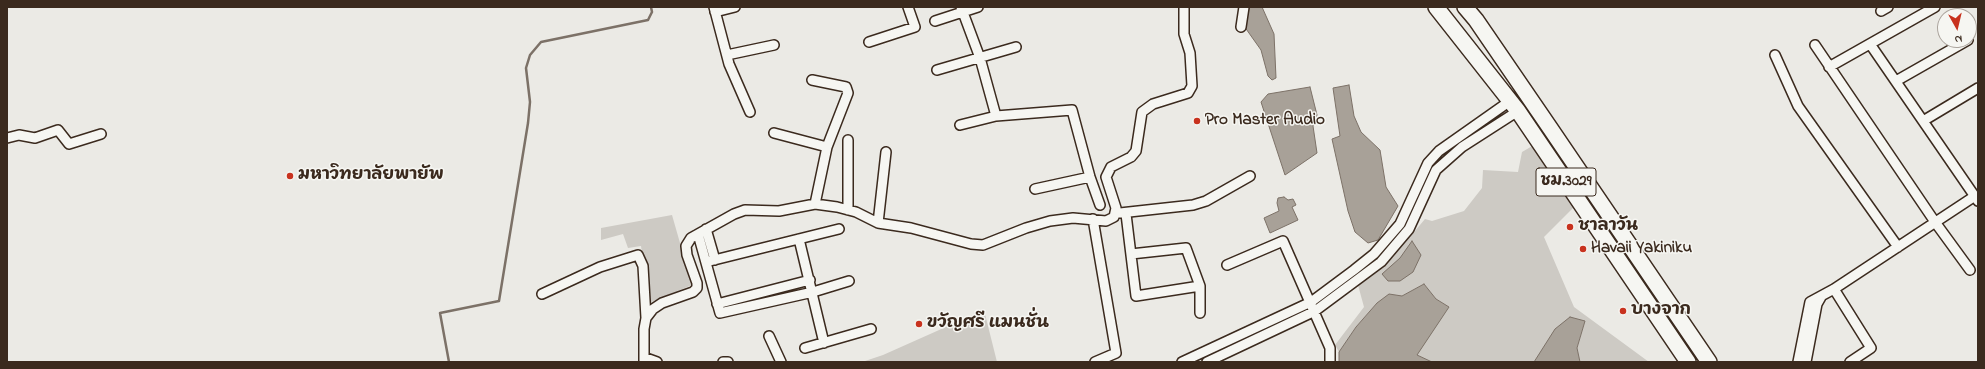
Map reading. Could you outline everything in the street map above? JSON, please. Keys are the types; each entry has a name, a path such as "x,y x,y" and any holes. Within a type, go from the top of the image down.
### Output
{"main road":[{"name":"ชม.3029","path":"1436,7 1514,106 1688,362"},
{"name":"ชม.3029","path":"1465,7 1476,20 1709,362"}],"street":[{"path":"735,7 714,9 727,55 750,112"},
{"path":"869,42 915,27 908,7"},
{"path":"935,21 962,9 978,7"},
{"path":"1184,7 1184,34 1190,53 1192,86 1188,93 1153,104 1142,112 1136,151 1131,158 1111,167 1106,177 1121,214 1131,254 1136,296 1200,286"},
{"path":"1241,27 1244,7"},
{"path":"1829,67 1935,7"},
{"path":"962,9 980,58 996,116"},
{"path":"1798,362 1810,302 1834,289 1935,222 1976,198 1870,44"},
{"path":"727,55 774,45"},
{"path":"1815,45 1935,222 1970,270"},
{"path":"936,70 1016,47"},
{"path":"1896,81 1955,48"},
{"path":"1775,55 1798,106 1898,247"},
{"path":"812,80 848,88 848,93 827,147 815,204"},
{"path":"1923,121 1978,88"},
{"path":"1182,362 1224,342 1313,307 1374,254 1400,224 1428,163 1439,151 1514,106"},
{"path":"1207,362 1229,352 1313,307 1381,262 1409,229 1436,170 1446,159 1514,106"},
{"path":"960,125 996,116 1072,110 1090,177 1100,205"},
{"path":"7,138 19,136 35,138 58,130 69,144 100,134"},
{"path":"774,133 827,147"},
{"path":"848,140 848,210"},
{"path":"878,223 886,152"},
{"path":"646,318 653,309 662,303 693,292 697,288 697,283 686,255 686,246 691,238 734,214 745,210 779,212 815,204 848,210 878,223 911,228 971,244 983,245 1050,221 1073,218 1111,220 1121,214 1193,205 1206,200 1250,176"},
{"path":"1036,189 1090,177"},
{"path":"1415,190 1425,195"},
{"path":"1093,219 1116,353 1094,362"},
{"path":"710,261 839,228"},
{"path":"702,232 710,261 719,308"},
{"path":"799,239 813,292 824,343"},
{"path":"1227,265 1283,241 1330,348 1330,362"},
{"path":"1131,254 1186,248 1200,286 1200,313"},
{"path":"542,294 600,267 638,255 644,266 646,318 644,328 645,360 657,362"},
{"path":"719,308 810,280"},
{"path":"719,308 813,292 849,281"},
{"path":"1834,289 1871,348 1850,362"},
{"path":"1806,362 1817,304 1821,297"},
{"path":"805,348 871,329"},
{"path":"769,336 781,362"},
{"path":"1224,342 1229,352"},
{"path":"723,362 728,362"}],"shaded area":[{"path":"1248,7 1262,7 1274,34 1276,78 1272,80 1268,76 1261,50 1244,26"},
{"path":"1349,85 1354,116 1361,132 1380,150 1386,187 1398,206 1378,240 1368,243 1355,232 1348,211 1332,139 1340,136 1333,88"},
{"path":"1310,87 1317,115 1313,126 1317,153 1285,175 1261,102 1268,94"},
{"path":"1534,145 1575,206 1544,237 1574,307 1649,362 1580,362 1577,349 1585,321 1534,362 1432,362 1416,355 1449,307 1436,299 1424,284 1402,296 1377,303 1356,327 1339,352 1335,345 1364,307 1358,285 1393,257 1425,219 1432,221 1464,211 1482,188 1483,170 1518,172 1522,152"},
{"path":"1284,197 1288,200 1293,199 1296,205 1292,207 1298,220 1270,233 1264,218 1279,211 1277,203 1278,198"},
{"path":"672,215 692,285 649,303 641,246 628,248 623,234 601,240 601,228"},
{"path":"1412,241 1421,255 1413,272 1400,281 1388,281 1382,274 1400,258"},
{"path":"1424,284 1436,299 1449,307 1417,355 1432,362 1339,362 1339,352 1356,327 1377,303 1389,294 1402,296"},
{"path":"984,310 997,362 862,362 883,355"},
{"path":"1570,317 1585,321 1577,348 1580,362 1534,362 1555,329"}],"waterway":[{"path":"449,362 440,313 499,301 528,123 530,102 526,68 530,55 541,42 648,20 652,12 651,7"}],"place":[{"name":"Pro Master Audio","path":"1197,121"},
{"name":"มหาวิทยาลัยพายัพ","path":"290,176"},
{"name":"ชาลาวัน","path":"1570,227"},
{"name":"Havaii Yakiniku","path":"1583,249"},
{"name":"บางจาก","path":"1623,311"},
{"name":"ขวัญศรี แมนชั่น","path":"919,324"}]}
